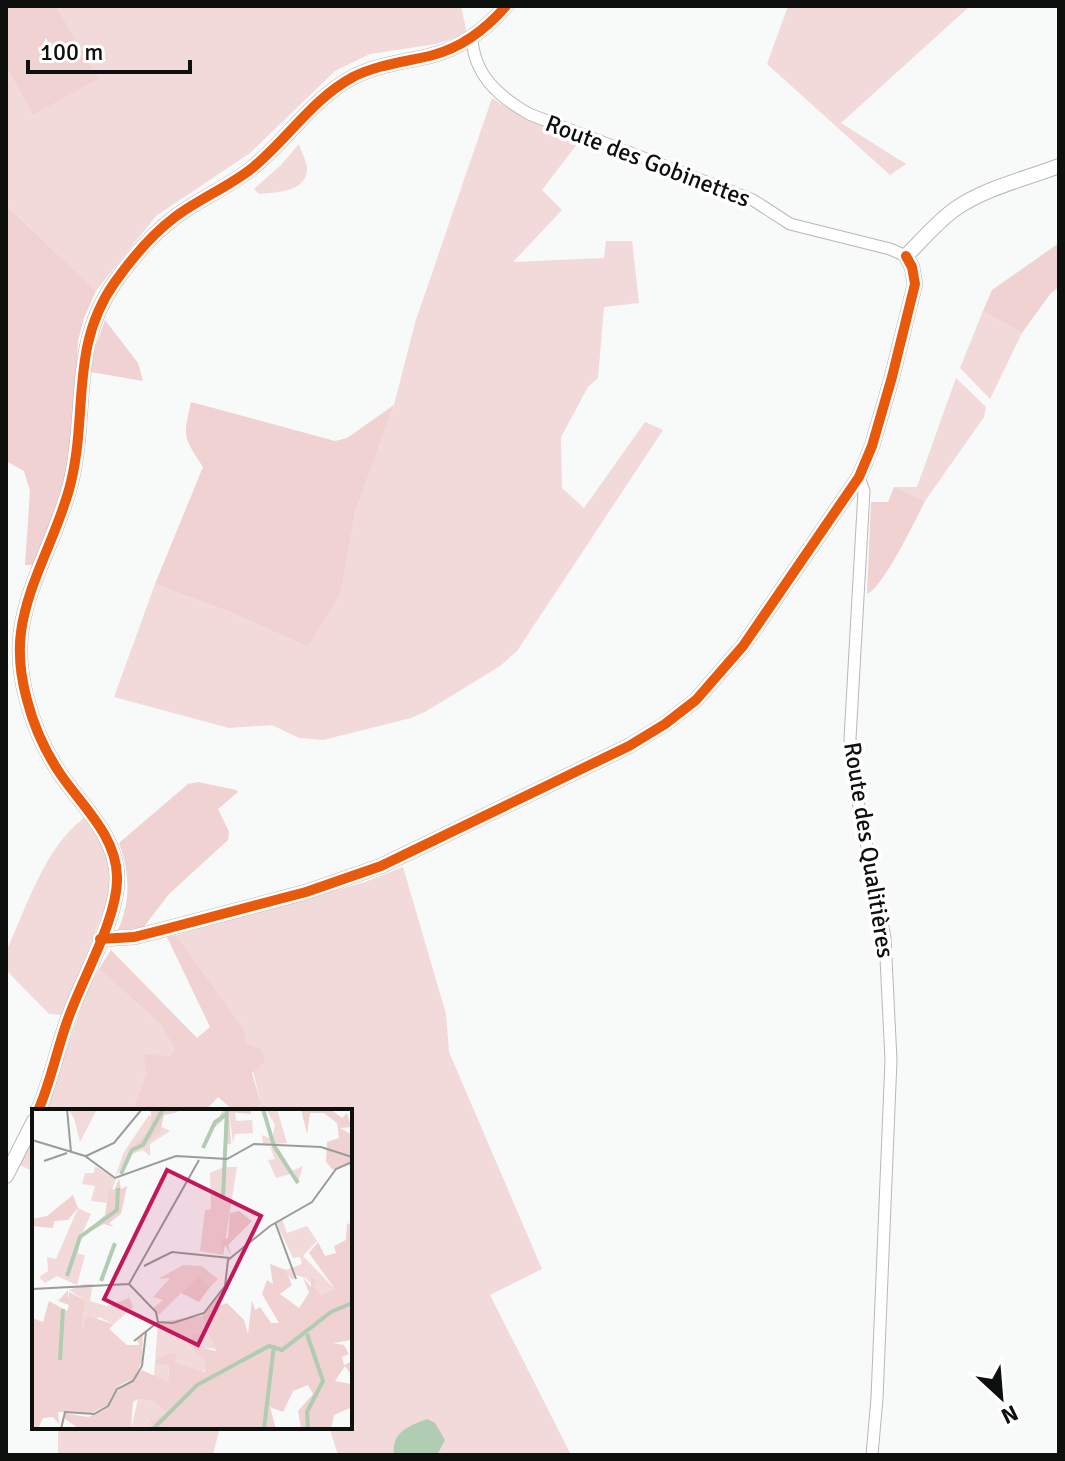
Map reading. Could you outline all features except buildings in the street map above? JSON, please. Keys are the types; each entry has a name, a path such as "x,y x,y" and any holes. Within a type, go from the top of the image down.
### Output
{"street":[{"path":"39,1109 66,1023 118,886 116,861 103,833 43,745 27,700 20,662 20,635 26,606 49,550 73,474 79,437 84,354 92,322 113,285 147,241 177,215 250,169 328,93 369,70 433,55 472,38 506,6"},
{"name":"Route des Gobinettes","path":"472,38 473,51 490,86 529,114 753,200 790,224 890,249 906,256"},
{"path":"906,256 935,225 957,208 984,194 1059,166"},
{"name":"Route des Qualitières","path":"872,1455 891,1060 885,938 851,756 850,716 864,491 859,477 876,432 915,284 906,256"},
{"path":"100,939 134,937 306,892 356,875 449,835 651,733 696,700 724,669 859,477"},
{"path":"6,1176 32,1125"}],"shaded area":[{"path":"6,6 56,6 98,79 33,115 6,67"},
{"path":"56,6 461,6 467,34 436,44 370,54 335,71 250,153 156,216 96,291 6,205 6,67 33,115 97,79"},
{"path":"788,6 970,6 841,123 906,164 890,175 767,64"},
{"path":"492,98 525,119 581,139 542,190 562,210 513,262 604,258 606,241 632,241 639,303 604,307 598,378 588,387 561,437 562,488 584,508 645,422 663,430 517,651 500,666 425,712 323,740 299,738 272,725 229,728 114,697 155,584 230,612 308,647 341,593 355,513 394,405 415,323"},
{"path":"299,144 307,169 301,183 289,190 259,194 254,189"},
{"path":"6,205 96,291 78,341 74,436 68,468 40,555 33,565 25,565 30,491 24,471 6,461"},
{"path":"1059,243 1059,287 1050,294 1022,333 983,311 992,290"},
{"path":"983,311 1022,333 990,399 960,368"},
{"path":"105,320 138,363 143,381 91,372 94,351"},
{"path":"956,378 986,407 984,417 925,501 894,487 917,487"},
{"path":"191,402 335,441 347,438 394,405 355,513 341,593 308,647 230,612 155,584 203,467 186,436"},
{"path":"894,487 925,501 890,567 867,594 871,502 888,502"},
{"path":"198,782 238,792 218,809 229,832 228,840 169,894 143,928 118,930 128,887 119,843 188,784"},
{"path":"84,818 106,853 110,894 63,1015 49,1014 6,970 6,952 47,862 70,830"},
{"path":"403,867 446,1014 449,1052 542,1269 490,1295 571,1455 338,1455 330,1429 352,1429 352,1109 255,1109 261,1104 242,1026 176,935 365,882"},
{"path":"176,935 242,1026 247,1044 261,1049 265,1061 252,1073 261,1104 255,1109 232,1109 218,1097 209,1109 134,1109 146,1073 144,1054 169,1057 175,1049 160,1024 99,969 111,950 197,1038 210,1027 167,937"},
{"path":"99,969 160,1024 175,1049 146,1073 134,1109 46,1109 87,991"},
{"path":"32,1141 32,1171 20,1165"},
{"path":"427,1419 435,1423 445,1440 437,1455 394,1455 398,1435"},
{"path":"58,1429 220,1429 213,1455 58,1455"}],"cycle path":[{"path":"39,1109 68,1019 106,928 116,892 117,876 111,848 97,822 56,767 41,739 27,700 20,658 21,632 30,594 71,482 86,354 101,306 128,264 158,231 251,169 338,86 373,69 454,47 482,30 506,6"},
{"path":"100,939 134,937 158,931 306,892 381,866 629,746 696,700 743,646 859,477 872,446 915,284 906,256"}]}
